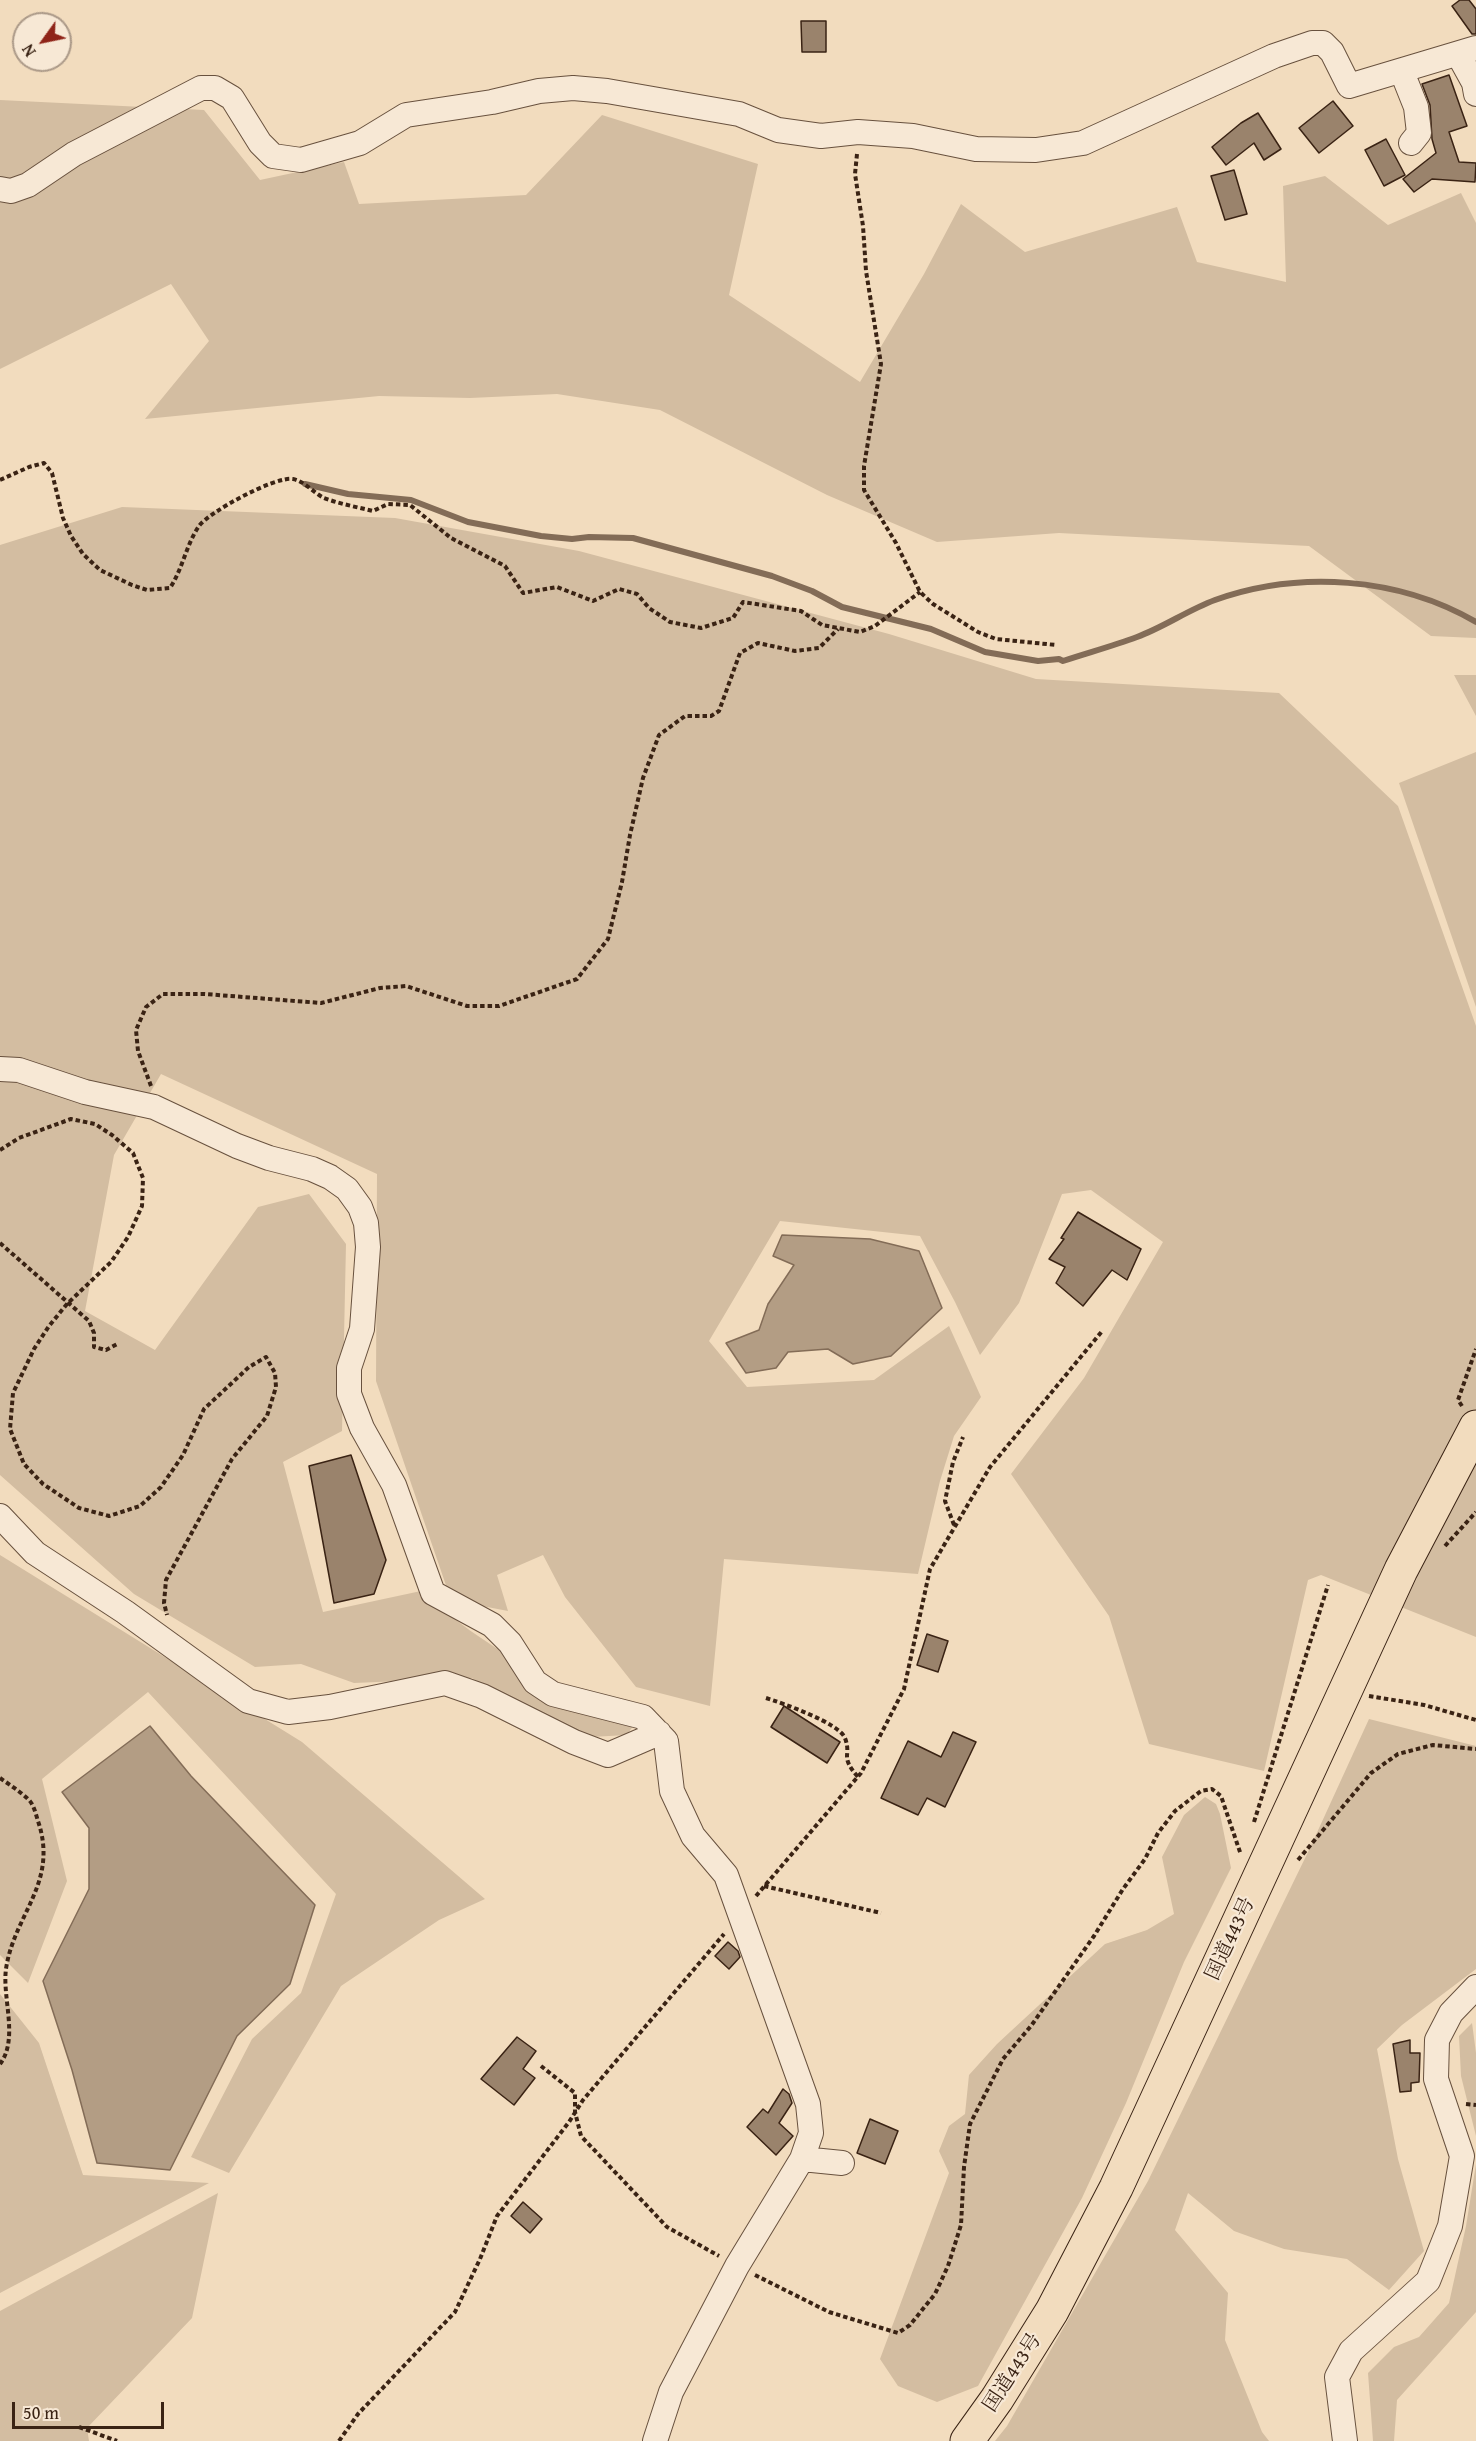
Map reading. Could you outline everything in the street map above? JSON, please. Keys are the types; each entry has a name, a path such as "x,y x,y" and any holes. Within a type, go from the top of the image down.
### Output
{"highway":[{"name":"国道443号","path":"967,2441 997,2399 1052,2311 1111,2199 1253,1864 1345,1692 1470,1418"}],"street":[{"path":"0,189 11,191 28,184 74,154 201,88 215,88 232,98 260,143 273,156 301,160 360,142 405,115 492,102 539,91 573,88 738,114 778,130 822,136 858,132 913,136 976,149 1036,150 1083,143 1274,56 1312,43 1323,43 1332,52 1349,86 1467,51 1476,94"},
{"path":"1402,72 1416,107 1419,133 1411,142"},
{"path":"0,1069 19,1070 85,1092 154,1107 237,1146 268,1158 312,1169 330,1177 347,1189 360,1207 366,1223 368,1247 362,1329 349,1368 349,1394 362,1428 394,1485 433,1593 492,1625 510,1643 535,1682 553,1694 643,1717 666,1741 672,1791 693,1836 726,1875 808,2104 812,2133 802,2159 737,2266 671,2392 655,2441"},
{"path":"0,1516 35,1553 125,1612 248,1701 288,1712 330,1707 445,1683 482,1696 574,1742 608,1755 659,1733"},
{"path":"1345,2441 1337,2377 1351,2351 1428,2281 1450,2226 1462,2156 1436,2079 1437,2040 1451,2013 1476,1987"},
{"path":"802,2159 842,2163"}],"path":[{"path":"858,132 855,174 863,226 866,272 881,364 864,466 864,490 897,543 920,592 933,604 987,636 996,639 1056,645"},
{"path":"0,480 44,463 52,472 63,518 83,554 100,570 147,590 170,588 181,571 188,545 201,523 257,488 280,479 294,479 323,497 374,511 388,504 410,505 451,538 505,566 523,593 557,587 593,601 619,589 637,594 649,608 670,622 701,628 733,618 743,602 801,611 822,625 860,632 875,626 920,592"},
{"path":"154,1107 154,1096 138,1051 136,1030 146,1007 163,994 205,994 321,1003 380,988 406,986 467,1006 499,1006 577,979 608,939 643,778 659,735 685,716 711,716 719,711 740,653 758,643 795,651 819,648 838,629"},
{"path":"0,1150 19,1138 71,1119 95,1124 112,1135 133,1153 143,1178 142,1206 128,1237 111,1262 67,1304 49,1326 34,1349 13,1393 10,1429 24,1464 43,1484 79,1508 109,1516 140,1506 161,1487 183,1455 204,1409 249,1367 266,1357 275,1373 276,1387 267,1416 232,1459 166,1580 164,1603 177,1651"},
{"path":"0,1243 89,1321 94,1333 94,1347 106,1350 119,1343"},
{"path":"339,2441 358,2414 455,2312 497,2216 583,2100 858,1777 904,1689 930,1569 990,1467 1103,1330"},
{"path":"1470,1418 1458,1400 1476,1349"},
{"path":"954,1526 945,1501 953,1462 963,1437"},
{"path":"1251,1832 1328,1585"},
{"path":"1345,1692 1424,1705 1476,1720"},
{"path":"766,1698 796,1707 840,1732 845,1738 846,1764 858,1777"},
{"path":"542,2066 575,2093 575,2112 581,2136 667,2227 737,2266 829,2312 898,2333 909,2325 935,2294 961,2225 964,2167 970,2124 984,2093 1003,2059 1031,2026 1094,1936 1145,1859 1158,1833 1175,1811 1201,1791 1212,1789 1221,1796 1239,1852 1245,1860 1253,1864 1287,1871 1371,1773 1398,1754 1433,1745 1476,1749"},
{"path":"0,1778 32,1802 40,1828 44,1870 31,1904 14,1935 6,1971 9,2028 4,2059 0,2064"},
{"path":"764,1886 881,1913"},
{"path":"79,2427 117,2441"}],"shaded area":[{"path":"0,100 204,110 260,180 344,162 359,204 526,195 602,115 758,164 729,295 860,382 924,274 961,204 1025,252 1177,207 1197,262 1286,282 1283,186 1325,176 1388,225 1461,193 1476,223 1476,638 1431,636 1309,546 1059,533 937,542 827,495 660,410 557,394 470,398 379,396 145,419 209,341 171,284 0,369"},
{"path":"122,507 395,518 579,551 889,634 1036,679 1279,693 1398,806 1476,1026 1476,1637 1321,1575 1308,1580 1264,1771 1149,1744 1109,1616 1011,1474 1084,1378 1163,1242 1091,1190 1062,1194 1019,1303 980,1355 920,1236 780,1221 709,1341 747,1387 874,1380 949,1326 981,1397 954,1436 940,1481 918,1574 724,1559 710,1706 636,1687 565,1597 543,1555 497,1575 508,1611 451,1600 376,1381 377,1174 161,1074 114,1155 85,1311 155,1350 258,1207 309,1194 346,1244 342,1431 283,1462 323,1612 421,1591 496,1648 633,1726 627,1735 591,1737 557,1728 472,1678 354,1683 301,1664 255,1667 134,1594 0,1475 0,545"},
{"path":"1454,675 1476,675 1476,716"},
{"path":"1476,752 1476,1007 1399,783"},
{"path":"782,1235 870,1239 919,1251 942,1308 891,1356 853,1364 828,1349 788,1352 776,1368 746,1373 726,1343 759,1330 768,1304 794,1265 773,1256"},
{"path":"0,1555 302,1742 485,1899 439,1920 341,1986 229,2173 191,2157 252,2039 301,1993 336,1894 148,1692 42,1779 67,1881 28,1983 0,1955"},
{"path":"1369,1719 1476,1746 1476,1969 1402,2025 1377,2049 1398,2159 1424,2251 1389,2290 1347,2259 1284,2249 1234,2231 1188,2193 1175,2230 1228,2293 1225,2340 1262,2432 1269,2441 995,2441 1007,2426 1148,2181 1309,1850"},
{"path":"150,1726 191,1776 315,1905 290,1984 237,2036 170,2170 97,2163 72,2070 43,1981 89,1889 89,1828 62,1792"},
{"path":"1205,1797 1216,1804 1220,1814 1231,1868 1184,1962 1126,2103 1082,2198 978,2386 937,2402 898,2386 880,2359 949,2173 939,2151 949,2126 965,2114 969,2075 997,2044 1105,1944 1147,1930 1174,1914 1162,1857 1184,1815"},
{"path":"0,1994 39,2043 83,2175 209,2183 0,2293"},
{"path":"1472,2023 1476,2053 1476,2136 1461,2076 1459,2036"},
{"path":"1476,2164 1476,2312 1397,2400 1394,2441 1373,2441 1368,2373 1394,2347 1419,2337 1449,2303 1466,2226"},
{"path":"218,2193 192,2318 87,2428 89,2441 0,2441 0,2311"}],"building":[{"path":"1460,0 1469,0 1476,9 1476,34 1472,34 1452,6"},
{"path":"801,21 826,21 826,52 802,52"},
{"path":"1449,75 1467,126 1449,132 1459,162 1476,163 1475,182 1432,179 1414,192 1403,179 1436,153 1432,139 1430,105 1422,84"},
{"path":"1333,101 1353,126 1319,153 1299,128"},
{"path":"1258,113 1281,149 1264,160 1254,143 1226,165 1212,147 1241,123"},
{"path":"1386,139 1405,175 1384,186 1365,150"},
{"path":"1234,170 1247,214 1225,220 1211,176"},
{"path":"1078,1212 1141,1249 1127,1280 1112,1270 1083,1306 1056,1283 1065,1267 1049,1259 1064,1239 1061,1238"},
{"path":"351,1455 386,1560 374,1594 334,1603 309,1466"},
{"path":"927,1634 948,1641 938,1672 917,1665"},
{"path":"784,1706 840,1742 827,1763 771,1727"},
{"path":"953,1732 976,1742 945,1807 927,1798 918,1815 881,1798 908,1741 941,1757"},
{"path":"728,1942 738,1951 740,1957 729,1969 715,1956"},
{"path":"517,2037 536,2051 523,2069 535,2078 514,2105 481,2079"},
{"path":"1410,2040 1410,2053 1420,2053 1419,2082 1411,2083 1411,2091 1400,2092 1393,2044"},
{"path":"783,2089 789,2094 792,2103 779,2123 793,2136 776,2155 747,2127 763,2109 768,2113"},
{"path":"870,2119 898,2131 885,2164 857,2153"},
{"path":"523,2202 542,2219 530,2233 511,2216"}],"waterway":[{"path":"305,484 348,494 411,500 468,522 541,536 572,539 633,538 772,576 812,591 842,607 931,629 985,652 1038,661 1059,659 1063,661 1147,633 1215,600 1247,590 1280,584 1314,582 1382,587 1415,595 1476,622"}]}
